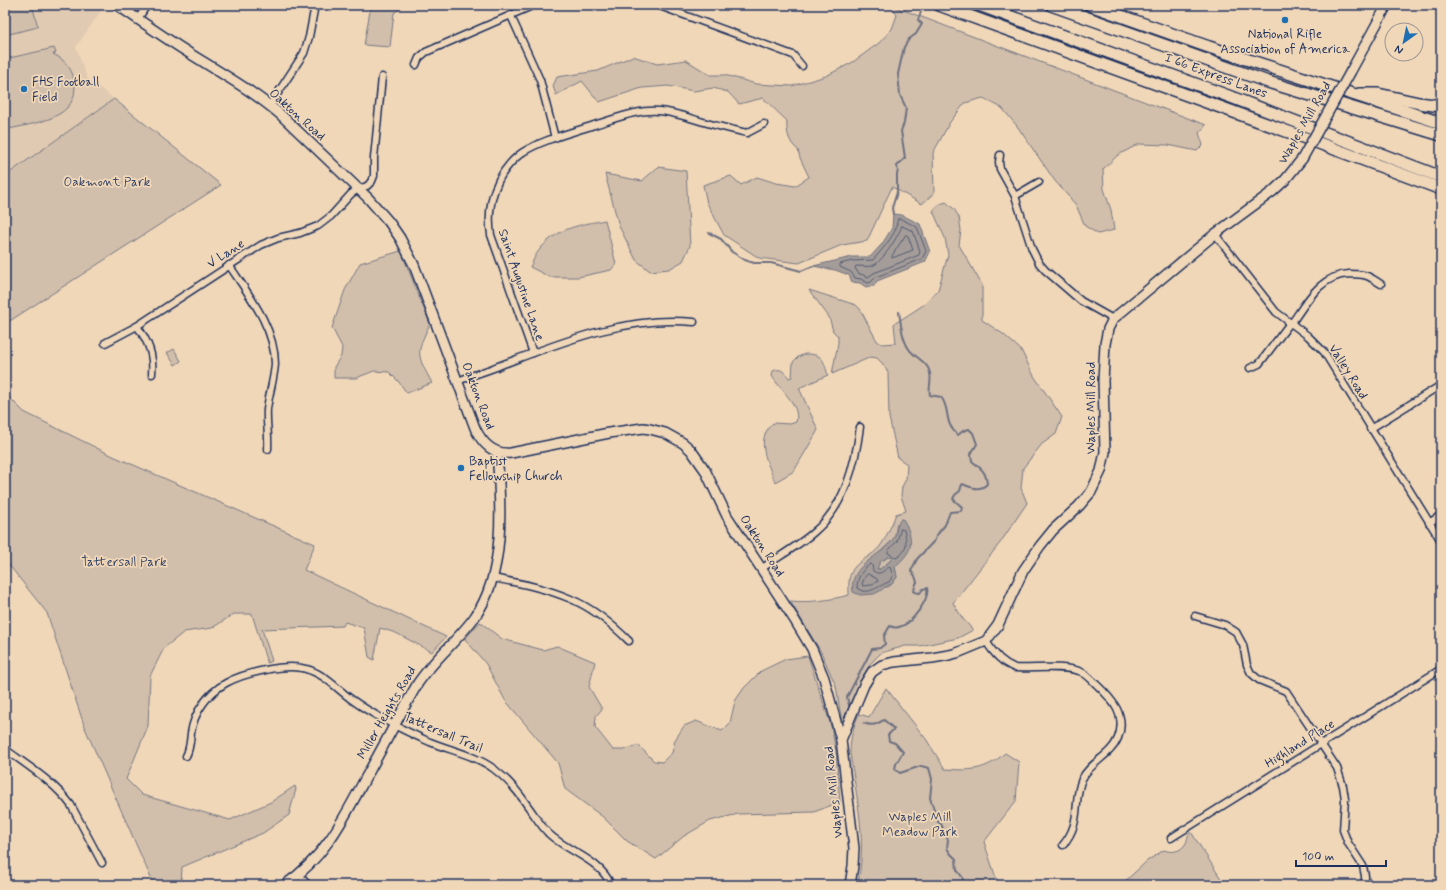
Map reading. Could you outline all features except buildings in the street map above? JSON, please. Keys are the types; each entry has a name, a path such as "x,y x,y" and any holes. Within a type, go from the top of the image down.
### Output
{"highway":[{"path":"939,5 1441,189"},
{"name":"I 66 Express Lanes","path":"979,5 1231,96 1441,177"},
{"name":"I 66 Express Lanes","path":"1052,5 1268,82 1441,135"},
{"path":"1090,5 1209,47 1441,123"},
{"path":"1349,94 1378,94 1441,106"},
{"path":"1395,160 1441,170"}],"street":[{"name":"Oakton Road","path":"118,5 270,105 368,198 389,222 408,252 479,437 486,445 503,454 520,452 634,429 650,429 665,433 683,443 698,457 727,516 802,631 816,659 830,698 841,740"},
{"path":"138,19 147,5"},
{"path":"270,105 304,53 310,37 315,5"},
{"path":"416,64 419,58 426,52 534,5"},
{"path":"657,5 793,55 802,66"},
{"name":"Waples Mill Road","path":"850,885 854,866 854,848 841,740 864,685 872,672 877,668 894,662 932,658 957,653 986,641 998,625 1023,571 1040,546 1053,530 1085,499 1099,478 1105,452 1103,381 1105,344 1108,329 1113,319 1215,234 1272,192 1285,180 1302,159 1387,5"},
{"path":"511,16 540,80 555,138"},
{"name":"V Lane","path":"105,343 137,326 261,245 278,238 300,233 318,226 331,216 351,194 372,182 374,176 374,158 382,77"},
{"name":"Saint Augustine Lane","path":"533,353 491,235 489,223 490,209 496,186 502,175 513,161 524,152 555,138 632,113 659,111 747,133 764,124"},
{"path":"1000,155 1000,169 1015,196 1032,249 1039,263 1081,301 1113,319"},
{"path":"1015,196 1039,182"},
{"name":"Valley Road","path":"1215,234 1276,312 1308,336 1324,352 1370,429 1441,541"},
{"path":"229,265 262,317 272,344 275,362 274,376 267,409 268,449"},
{"path":"1250,368 1259,364 1315,290 1327,281 1346,274 1362,274 1381,284"},
{"path":"458,381 533,353 603,330 676,320 694,322"},
{"path":"137,326 146,339 152,353 152,374"},
{"path":"1370,429 1441,385"},
{"path":"761,569 809,536 829,517 841,498 848,482 860,427"},
{"name":"Miller Heights Road","path":"285,885 299,875 321,853 338,829 426,670 480,610 490,590 493,578 500,520 497,452"},
{"path":"1429,523 1441,515"},
{"path":"493,578 545,590 573,599 594,612 629,641"},
{"path":"1195,616 1225,625 1236,632 1243,645 1247,665 1251,673 1259,680 1286,691 1337,768 1343,786 1345,799 1343,830 1348,843 1363,866 1365,885"},
{"path":"986,641 999,658 1015,668 1066,668 1080,671 1106,693 1116,704 1120,713 1120,729 1115,744 1082,779 1073,830 1063,845"},
{"name":"Tattersall Trail","path":"186,756 196,716 201,707 215,690 229,681 275,668 295,667 313,671 356,703 431,742 474,758 495,770 519,793 546,831 555,839 595,865 605,874 611,885"},
{"name":"Highland Place","path":"1171,838 1441,669"},
{"path":"5,749 33,769 66,797 72,805 102,863"},
{"path":"299,875 308,885"}],"shaded area":[{"path":"5,5 99,5 103,8 76,47 87,78 114,99 5,176"}],"green space":[{"path":"5,5 32,5 38,27 5,35"},
{"path":"371,5 405,5 394,13 390,47 364,45"},
{"path":"890,5 1206,125 1199,133 1203,145 1197,151 1168,145 1139,144 1118,155 1103,169 1104,189 1111,210 1114,230 1098,234 1085,226 1076,205 1055,181 1017,126 1002,108 983,98 965,103 950,122 933,153 934,193 922,204 892,187 867,241 842,245 799,263 759,258 724,235 707,203 703,185 731,176 741,185 757,177 776,183 795,186 809,177 798,150 792,144 789,137 787,121 763,98 739,104 728,92 713,88 694,91 668,86 642,88 599,102 582,81 556,95 553,86 557,77 598,71 633,56 657,64 686,60 710,75 725,75 756,84 792,86 826,76 853,62 879,43 892,29 897,15"},
{"path":"54,48 56,53 53,54 61,58 67,64 73,76 74,93 70,104 63,112 41,122 5,130 5,59"},
{"name":"Oakmont Park","path":"114,99 221,185 5,324 5,176"},
{"path":"658,167 686,171 690,246 683,261 669,269 650,271 636,260 619,226 605,174 642,181"},
{"path":"946,202 954,209 959,217 961,230 959,245 982,285 982,320 1003,334 1021,350 1034,376 1062,417 1056,434 1042,444 1023,468 1021,488 1027,503 1000,543 953,603 963,619 973,630 958,638 920,646 905,646 881,653 870,664 852,699 842,723 836,686 821,652 790,601 820,601 849,595 849,578 853,569 878,549 896,514 906,511 901,496 902,487 906,479 907,464 898,458 889,417 888,372 877,358 871,357 832,374 838,336 833,331 829,317 809,290 856,305 860,309 877,341 882,344 896,343 894,324 925,304 938,290 948,255 945,238 933,211 938,205","holes":["897,523 898,562 895,567 897,577 888,587 853,588 857,573 894,539"]},
{"path":"605,220 616,264 611,270 578,277 550,277 530,267 539,250 555,235 570,228"},
{"path":"401,251 430,324 420,348 420,354 423,366 432,383 407,393 389,372 374,371 356,378 334,378 334,367 341,356 342,347 332,328 345,290 360,263"},
{"path":"174,349 181,361 175,365 167,353"},
{"path":"805,354 816,355 822,359 828,375 799,388 818,430 794,471 775,482 764,452 764,437 767,430 773,423 790,424 796,422 797,416 793,404 772,376 773,371 780,370 789,378 792,377 793,362 798,357"},
{"name":"Tattersall Park","path":"5,393 24,412 113,456 315,544 304,570 446,637 432,652 396,633 380,628 374,660 369,657 364,628 345,622 343,626 262,629 272,661 267,663 252,614 234,614 212,628 184,632 164,648 150,676 148,726 126,779 142,795 230,820 271,802 295,786 296,789 289,815 263,833 182,867 181,885 154,885 85,728 47,613 5,560"},
{"path":"888,557 891,558 891,560 880,569 877,569 881,560"},
{"path":"480,622 502,639 543,650 557,646 595,662 589,687 602,709 596,716 595,727 613,750 624,750 638,745 654,761 662,762 672,753 675,740 684,726 696,721 722,731 730,723 735,701 744,688 761,671 786,659 808,656 831,726 836,751 840,802 814,812 738,814 710,821 684,836 656,859 627,841 603,817 565,789 558,763 505,700 486,664 465,639"},
{"name":"Waples Mill Meadow Park","path":"886,688 926,739 945,769 970,770 991,763 1005,753 1019,762 1016,801 984,842 996,878 1001,885 857,885 860,870 861,836 858,802 850,753 851,738 859,714 869,717"},
{"path":"1191,832 1225,885 1121,885 1147,861 1164,850 1173,851 1182,848"}],"water":[{"path":"893,214 902,215 920,224 930,252 925,262 877,281 874,286 866,287 860,283 852,282 849,275 835,270 813,266 852,257 870,257 882,244 892,228"},
{"path":"903,519 911,541 909,551 895,567 897,577 892,584 874,594 860,595 853,592 855,575 860,568 888,545 893,539 899,522","holes":["888,557 891,558 891,560 880,569 877,569 880,562"]}],"waterway":[{"path":"893,214 892,208 897,192 897,166 905,158 901,131 904,123 906,108 900,95 898,74 904,47 909,39 916,34 922,24 918,20 921,12"},
{"path":"709,233 721,239 732,252 745,260 754,263 771,263 801,271 813,266"},
{"path":"850,709 847,697 872,649 880,648 885,644 884,636 890,626 899,627 909,622 923,605 926,598 927,588 923,589 920,593 914,592 917,582 911,571 917,559 935,540 936,536 945,525 950,512 961,511 962,507 953,499 955,495 960,491 962,484 978,488 981,488 987,484 984,473 972,461 971,454 977,444 973,433 969,429 958,435 950,426 946,407 941,397 930,395 931,376 929,370 925,364 911,352 907,345 902,331 899,312"},
{"path":"864,723 872,725 884,720 894,729 888,735 889,741 895,743 903,752 896,764 895,769 900,773 921,766 929,768 932,779 930,798 938,822 941,824 948,840 947,848 956,859 957,870 963,878 961,885"}],"place":[{"name":"National Rifle Association of America","path":"1285,20"},
{"name":"FHS Football Field","path":"24,89"},
{"name":"Baptist Fellowship Church","path":"461,468"}]}
